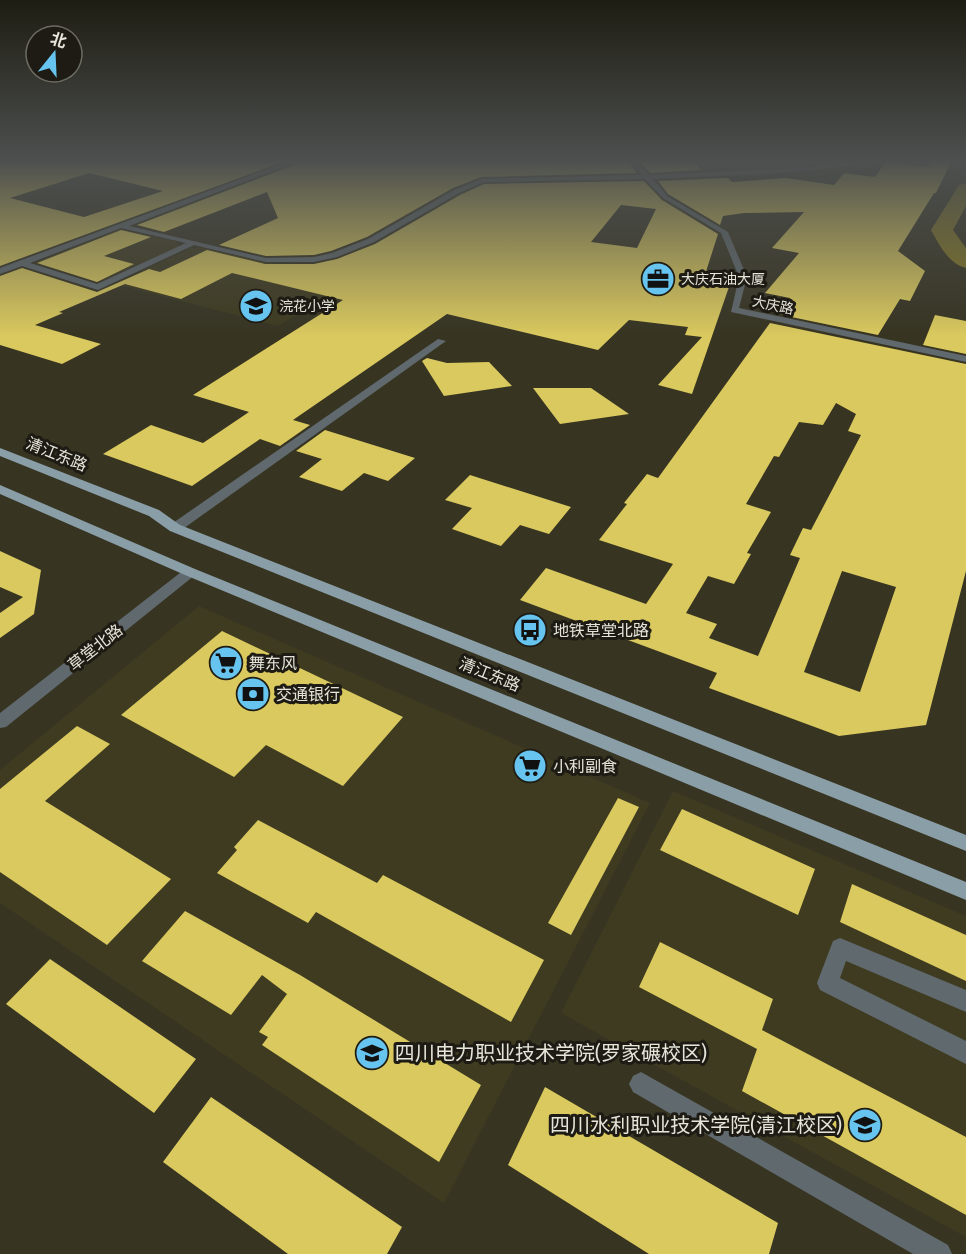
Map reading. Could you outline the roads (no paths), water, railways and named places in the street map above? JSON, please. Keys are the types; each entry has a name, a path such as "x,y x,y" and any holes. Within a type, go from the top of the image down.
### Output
{"main road":[{"name":"清江东路","path":"0,452 154,513 175,528 966,843"},
{"name":"清江东路","path":"0,489 190,572 966,891"}],"street":[{"path":"0,271 137,220"},
{"path":"120,226 266,260 284,262 327,259 368,242 408,220"},
{"name":"大庆路","path":"703,220 724,232 743,277 734,310 966,359"},
{"path":"22,263 98,287 193,243"},
{"path":"175,528 441,341"},
{"name":"草堂北路","path":"0,722 190,572"},
{"path":"966,1001 840,948 828,983 966,1053"},
{"path":"641,1084 939,1254"}],"waterway":[{"path":"948,220 942,230 950,245 966,261"}],"place":[{"name":"大庆石油大厦","path":"658,279"},
{"name":"浣花小学","path":"256,306"},
{"name":"地铁草堂北路","path":"530,630"},
{"name":"舞东风","path":"226,663"},
{"name":"交通银行","path":"253,694"},
{"name":"小利副食","path":"530,766"},
{"name":"四川电力职业技术学院(罗家碾校区)","path":"372,1053"},
{"name":"四川水利职业技术学院(清江校区)","path":"865,1125"}]}
